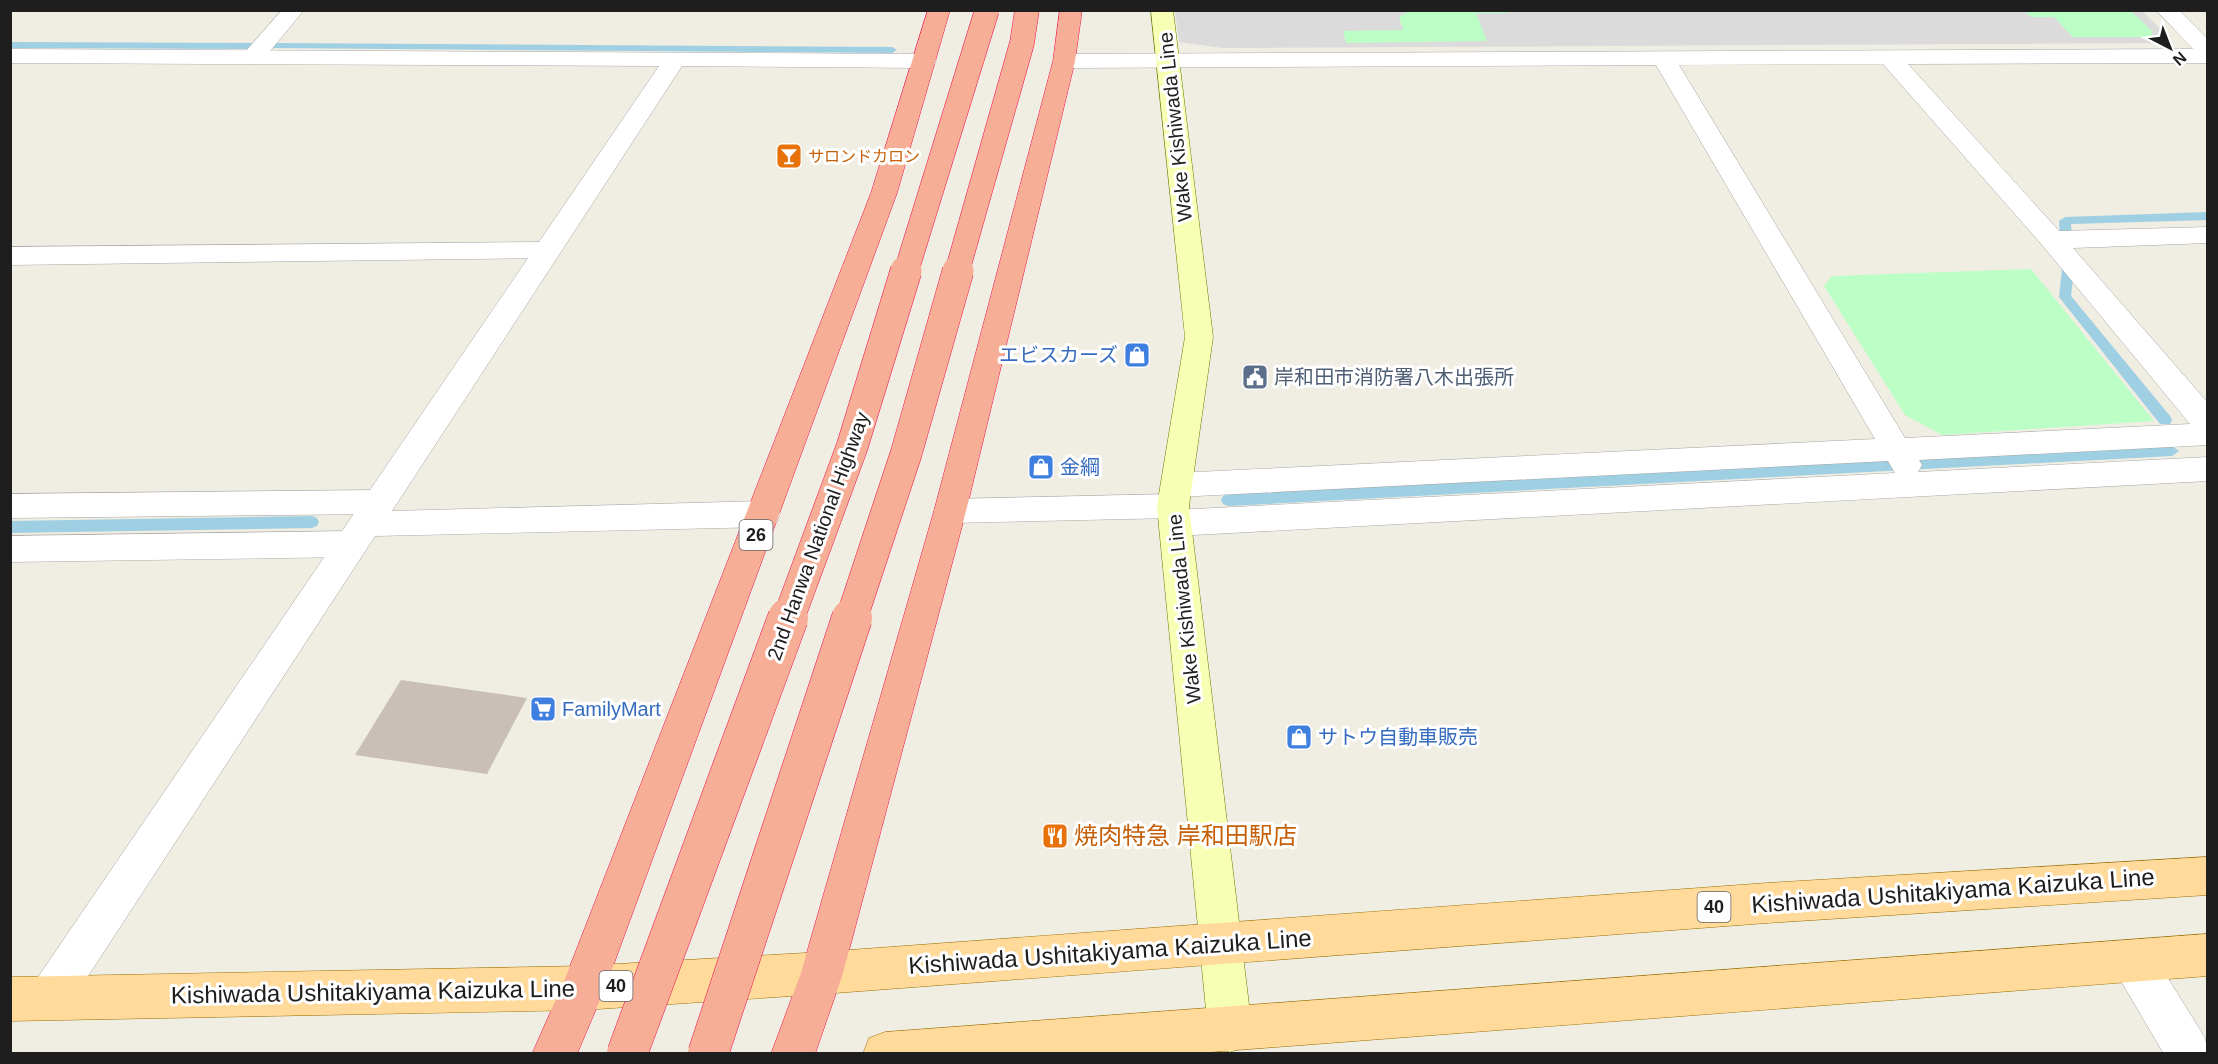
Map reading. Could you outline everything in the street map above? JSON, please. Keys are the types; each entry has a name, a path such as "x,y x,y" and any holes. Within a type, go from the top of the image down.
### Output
{"highway":[{"name":"26","path":"554,1053 583,988 884,193 939,10"},
{"name":"2nd Hanwa National Highway","path":"627,1053 852,447 987,10"},
{"path":"708,1053 906,454 1022,44 1027,10"},
{"path":"793,1053 822,973 950,511 1064,61 1071,10"}],"main road":[{"name":"Wake Kishiwada Line","path":"1162,10 1199,337 1175,505 1232,1041"},
{"name":"Kishiwada Ushitakiyama Kaizuka Line","path":"30,999 583,988 822,973 1767,903 2208,876"},
{"path":"885,1053 1232,1041 2208,956"}],"street":[{"path":"253,57 294,10"},
{"path":"2166,10 2208,54"},
{"path":"1064,61 2208,54"},
{"path":"10,56 925,61"},
{"path":"1889,57 2052,240 2208,424"},
{"path":"1663,58 1906,465"},
{"path":"30,999 365,523 675,60"},
{"path":"2052,240 2208,235"},
{"path":"10,256 548,250"},
{"path":"950,511 1175,505 1906,465 2208,434"},
{"path":"1906,465 2208,469"},
{"path":"10,506 365,523"},
{"path":"10,549 365,523 764,514"},
{"path":"2133,961 2189,1053"}],"shaded area":[{"path":"2141,10 2172,40 2169,43 1223,48 1179,42 1175,11"}],"green space":[{"path":"1411,10 1511,11 1476,13 1487,41 1346,43 1343,31 1403,30 1399,17"},
{"path":"2025,11 2131,11 2153,32 2151,37 2073,37 2054,17 2031,17"},
{"path":"2031,269 2154,421 1942,435 1905,415 1824,286 1832,276"}],"building":[{"path":"401,680 527,698 487,774 355,755"}],"waterway":[{"path":"10,45 252,46"},
{"path":"276,46 892,50"},
{"path":"2165,420 2065,297 2068,269 2065,221 2208,216"},
{"path":"1228,500 2172,451"},
{"path":"10,527 312,522"}],"place":[{"name":"サロンドカロン","path":"789,156"},
{"name":"エビスカーズ","path":"1137,355"},
{"name":"岸和田市消防署八木出張所","path":"1255,377"},
{"name":"金綱","path":"1041,467"},
{"name":"FamilyMart","path":"543,709"},
{"name":"サトウ自動車販売","path":"1299,737"},
{"name":"焼肉特急 岸和田駅店","path":"1055,836"}]}
